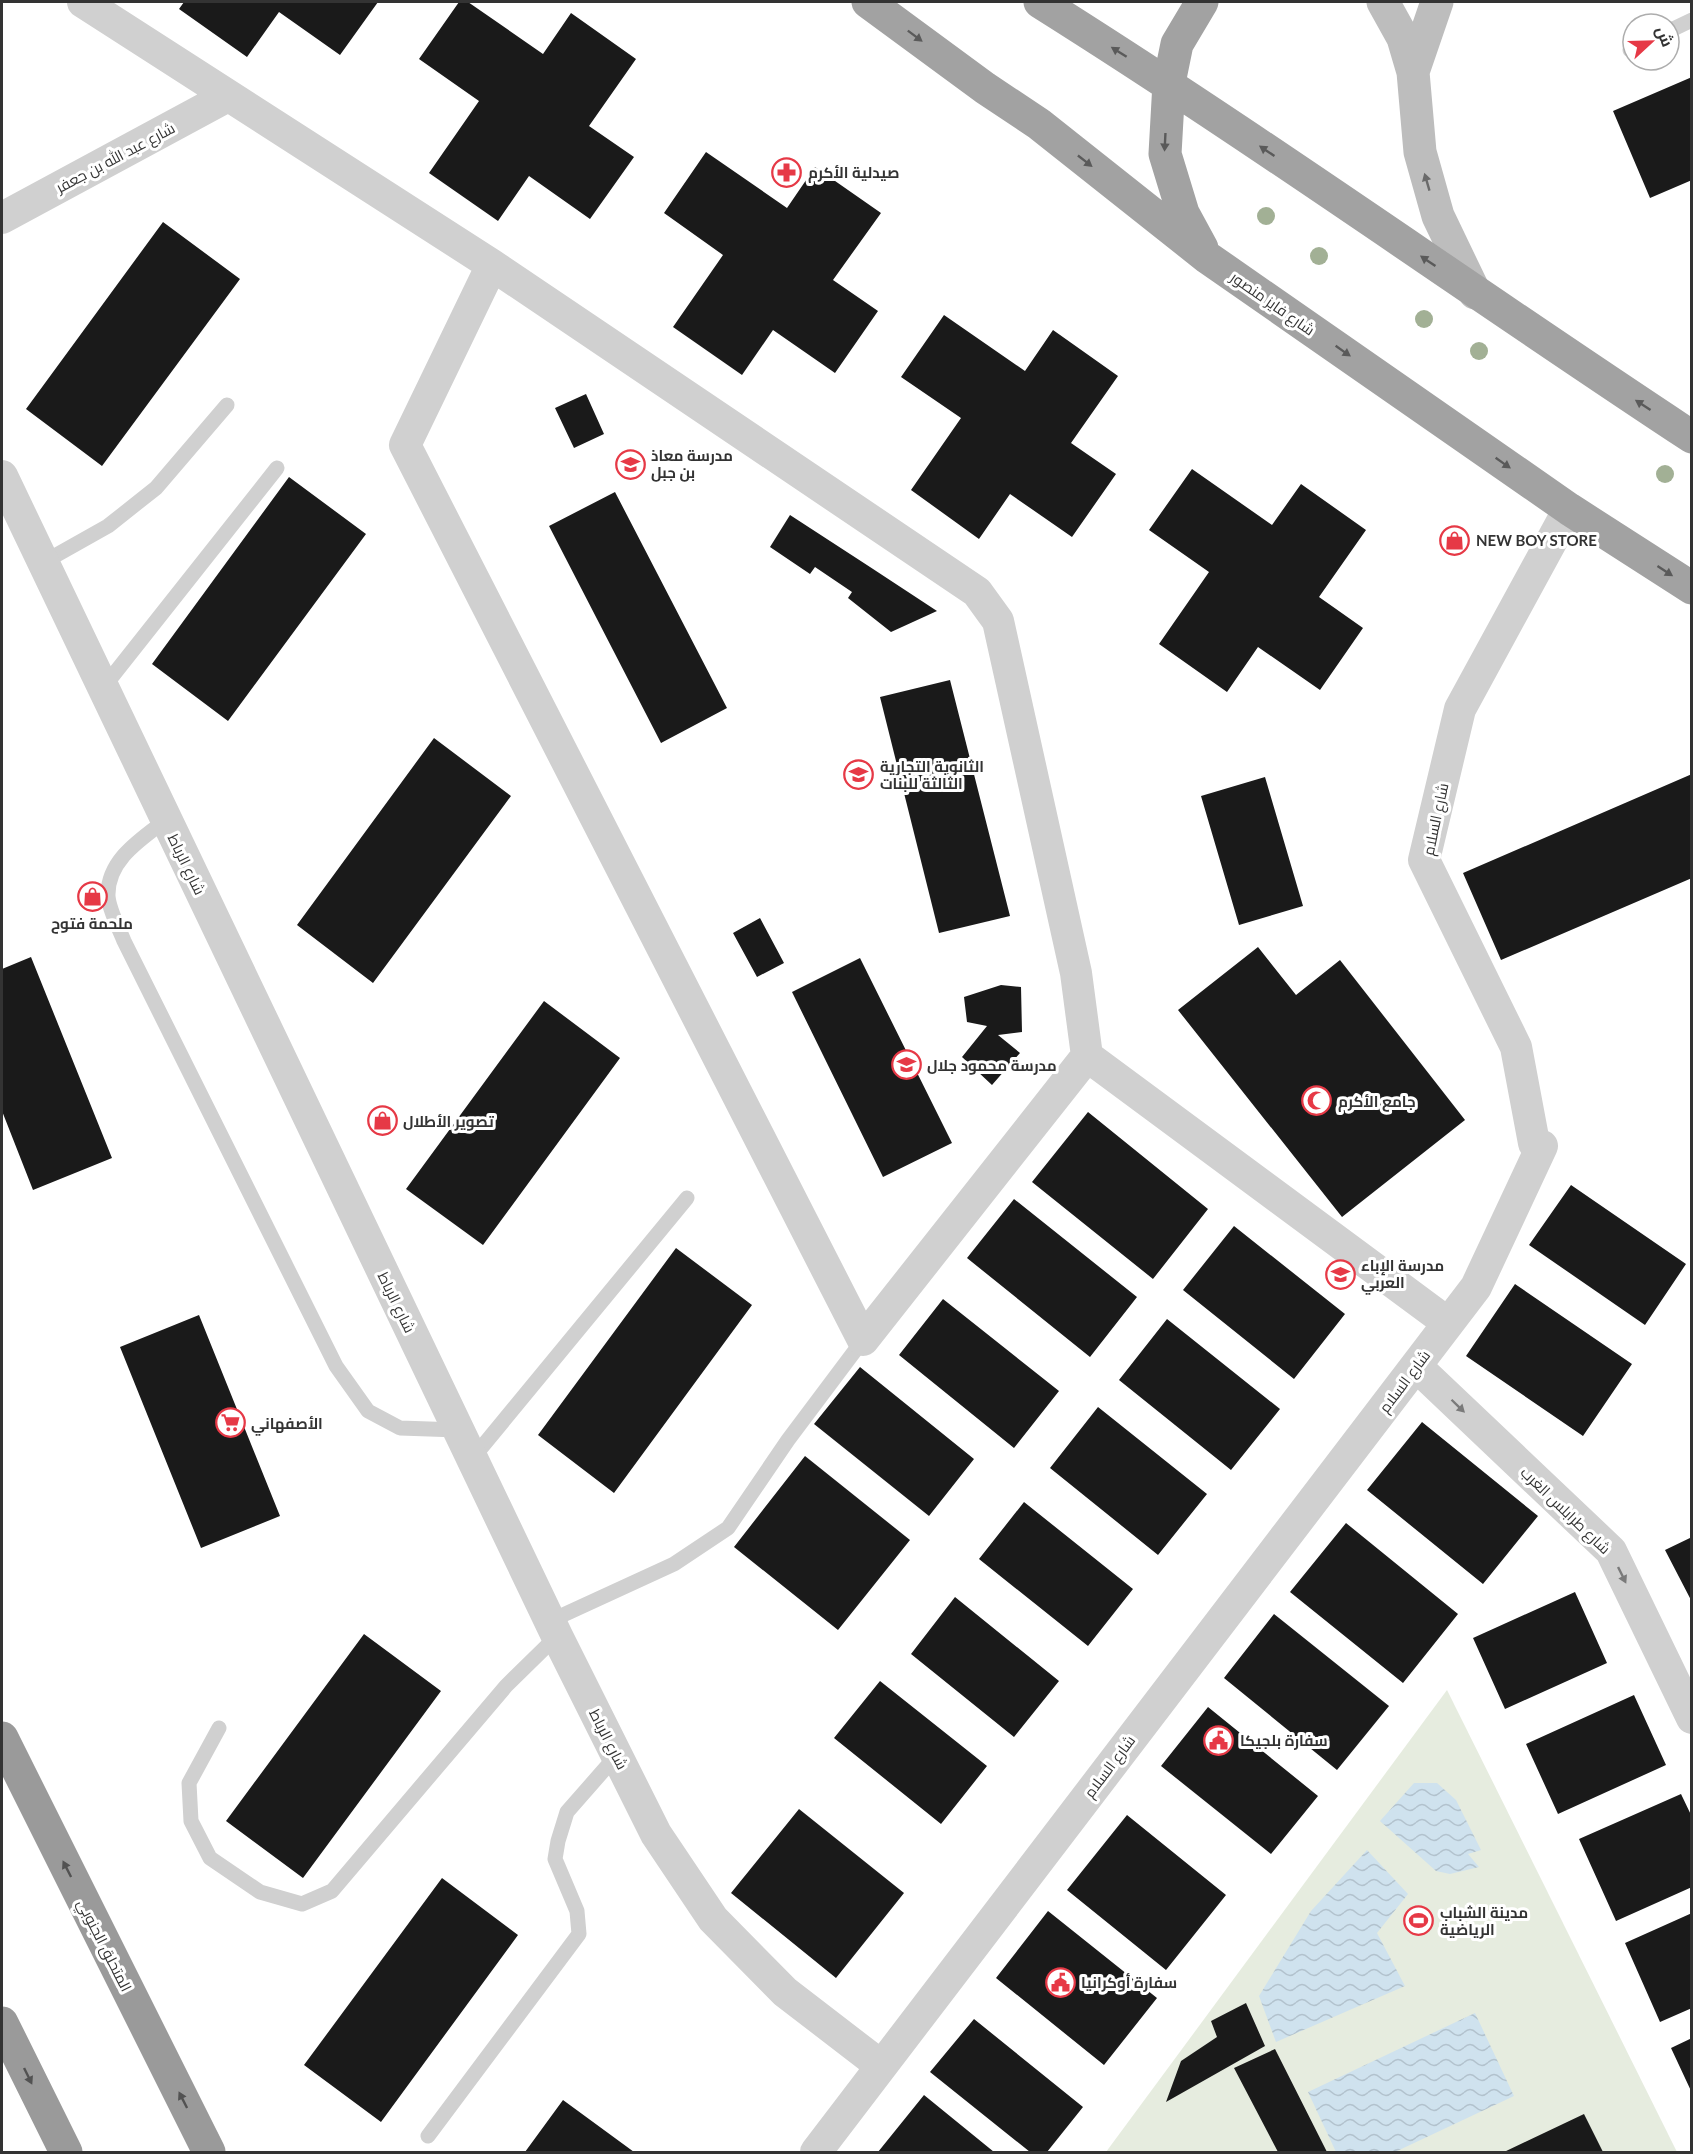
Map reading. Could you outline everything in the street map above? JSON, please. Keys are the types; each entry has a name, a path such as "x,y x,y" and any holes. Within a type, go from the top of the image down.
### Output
{"highway":[{"name":"شارع فايز منصور","path":"868,2 985,88 1039,124 1208,258 1569,509 1692,588"},
{"path":"1040,2 1169,83 1475,293 1692,437"},
{"path":"1202,2 1177,44 1169,83 1165,154 1183,213 1208,258"},
{"name":"المتحلق الجنوبي","path":"2,1738 209,2152"},
{"path":"2,2024 66,2152"}],"main road":[{"path":"1383,2 1403,38 1413,72 1420,152 1426,181 1438,216 1475,293"},
{"path":"1413,72 1437,2"}],"street":[{"path":"83,2 492,265 977,592 998,621 1076,974 1087,1056 1448,1323"},
{"name":"شارع عبد الله بن جعفر","path":"2,218 228,96"},
{"path":"492,265 405,445 863,1340 1087,1056"},
{"name":"شارع الرباط","path":"2,476 553,1629 656,1834 713,1919 785,1992 880,2065"},
{"name":"شارع السلام","path":"816,2152 880,2065 1476,1287 1542,1146 1534,1143 1516,1047 1424,860 1460,709 1569,509"},
{"name":"شارع طرابلس الغرب","path":"1416,1366 1611,1551 1692,1718"}],"lane":[{"path":"44,562 108,526 156,488 227,405"},
{"path":"103,688 277,468"},
{"path":"166,820 126,852 114,869 108,897 124,941 336,1366 368,1411 400,1428 458,1430"},
{"path":"472,1459 687,1198"},
{"path":"219,1728 189,1783 191,1821 210,1858 260,1892 302,1904 332,1891 553,1629 674,1564 728,1528 788,1440 863,1340"},
{"path":"428,2136 579,1934 577,1911 555,1859 558,1841 567,1812 617,1755"}],"shaded area":[{"name":"مدينة الشباب الرياضية","path":"1447,1690 1677,2152 1106,2152"}],"water":[{"path":"1414,1783 1437,1783 1456,1800 1481,1850 1468,1854 1479,1867 1450,1874 1436,1871 1380,1821"},
{"path":"1367,1850 1408,1894 1377,1933 1405,1986 1276,2042 1259,1996 1311,1911"},
{"path":"1475,2013 1514,2096 1395,2152 1336,2152 1308,2092"}],"building":[{"path":"184,2 378,2 340,55 279,12 247,57 179,9"},
{"path":"459,2 468,2 543,54 571,13 636,59 589,126 634,157 590,219 529,176 498,221 429,173 479,101 419,59"},
{"path":"1692,77 1692,180 1650,198 1613,111"},
{"path":"706,152 787,208 815,167 881,213 833,280 878,311 835,373 773,330 742,375 673,327 723,255 664,213"},
{"path":"163,222 240,279 102,466 26,409"},
{"path":"944,315 1025,371 1053,330 1118,376 1071,443 1116,474 1072,537 1010,494 979,539 911,490 961,418 901,377"},
{"path":"586,394 604,434 574,448 555,408"},
{"path":"1192,469 1272,525 1301,484 1366,530 1319,597 1363,628 1320,690 1258,647 1227,692 1159,644 1209,572 1149,530"},
{"path":"289,477 366,534 228,721 152,664"},
{"path":"615,492 727,708 661,743 549,526"},
{"path":"790,515 937,611 891,632 848,598 852,592 815,567 810,574 770,547"},
{"path":"950,680 1010,916 939,933 880,697"},
{"path":"434,738 511,796 373,983 297,925"},
{"path":"1692,774 1692,878 1501,960 1463,873"},
{"path":"1265,777 1303,906 1239,925 1201,796"},
{"path":"760,918 784,963 757,977 733,933"},
{"path":"1258,947 1296,995 1340,960 1465,1120 1342,1217 1178,1010"},
{"path":"31,957 112,1158 33,1190 2,1111 2,969"},
{"path":"860,958 952,1143 883,1177 792,992"},
{"path":"1001,985 1021,987 1022,1032 998,1035 1020,1053 992,1085 962,1057 987,1026 967,1022 964,997"},
{"path":"544,1001 620,1058 483,1245 406,1189"},
{"path":"1088,1112 1208,1209 1153,1279 1032,1182"},
{"path":"1571,1185 1686,1264 1645,1325 1529,1245"},
{"path":"1014,1199 1137,1297 1090,1357 967,1258"},
{"path":"1234,1226 1345,1314 1294,1379 1183,1290"},
{"path":"676,1248 752,1305 614,1493 538,1435"},
{"path":"1515,1284 1632,1364 1583,1436 1466,1356"},
{"path":"943,1299 1059,1391 1014,1448 899,1355"},
{"path":"199,1315 280,1516 201,1548 120,1347"},
{"path":"1167,1319 1280,1409 1231,1470 1119,1380"},
{"path":"860,1367 974,1459 929,1516 814,1424"},
{"path":"1098,1407 1207,1494 1158,1555 1050,1468"},
{"path":"1422,1422 1538,1516 1483,1584 1367,1490"},
{"path":"805,1456 910,1540 838,1630 734,1547"},
{"path":"1024,1502 1133,1589 1088,1646 979,1559"},
{"path":"1346,1523 1458,1614 1403,1683 1290,1592"},
{"path":"1692,1537 1692,1602 1665,1550"},
{"path":"1575,1592 1607,1663 1505,1709 1473,1638"},
{"path":"955,1597 1059,1681 1014,1737 911,1654"},
{"path":"1274,1614 1389,1706 1337,1770 1224,1678"},
{"path":"364,1634 441,1691 303,1878 226,1821"},
{"path":"880,1681 987,1766 941,1824 834,1738"},
{"path":"1634,1695 1666,1765 1558,1814 1526,1744"},
{"path":"1208,1707 1318,1796 1271,1854 1161,1766"},
{"path":"1681,1794 1692,1817 1692,1887 1616,1921 1579,1839"},
{"path":"799,1809 904,1893 836,1978 731,1893"},
{"path":"1127,1815 1226,1895 1166,1970 1067,1890"},
{"path":"442,1878 518,1935 381,2122 304,2065"},
{"path":"1048,1911 1157,1998 1104,2065 996,1978"},
{"path":"1692,1913 1692,2008 1660,2022 1625,1943"},
{"path":"1246,2003 1265,2046 1166,2102 1181,2061 1217,2037 1211,2021"},
{"path":"974,2019 1083,2107 1047,2152 1030,2152 930,2072"},
{"path":"1692,2038 1692,2093 1671,2048"},
{"path":"1275,2049 1327,2152 1278,2152 1234,2068"},
{"path":"924,2095 994,2152 878,2152"},
{"path":"563,2100 634,2152 525,2152"},
{"path":"1584,2114 1603,2152 1504,2152"}],"place":[{"name":"صيدلية الأكرم","path":"787,172"},
{"name":"مدرسة معاذ بن جبل","path":"630,464"},
{"name":"NEW BOY STORE","path":"1455,540"},
{"name":"الثانوية التجارية الثالثة للبنات","path":"859,775"},
{"name":"ملحمة فتوح","path":"92,896"},
{"name":"مدرسة محمود جلال","path":"906,1065"},
{"name":"جامع الأكرم","path":"1317,1101"},
{"name":"تصوير الأطلال","path":"382,1121"},
{"name":"مدرسة الإباء العربي","path":"1340,1274"},
{"name":"الأصفهاني","path":"230,1423"},
{"name":"سفارة بلجيكا","path":"1219,1740"},
{"name":"مدينة الشباب الرياضية","path":"1419,1921"},
{"name":"سفارة أوكرانيا","path":"1060,1982"}]}
